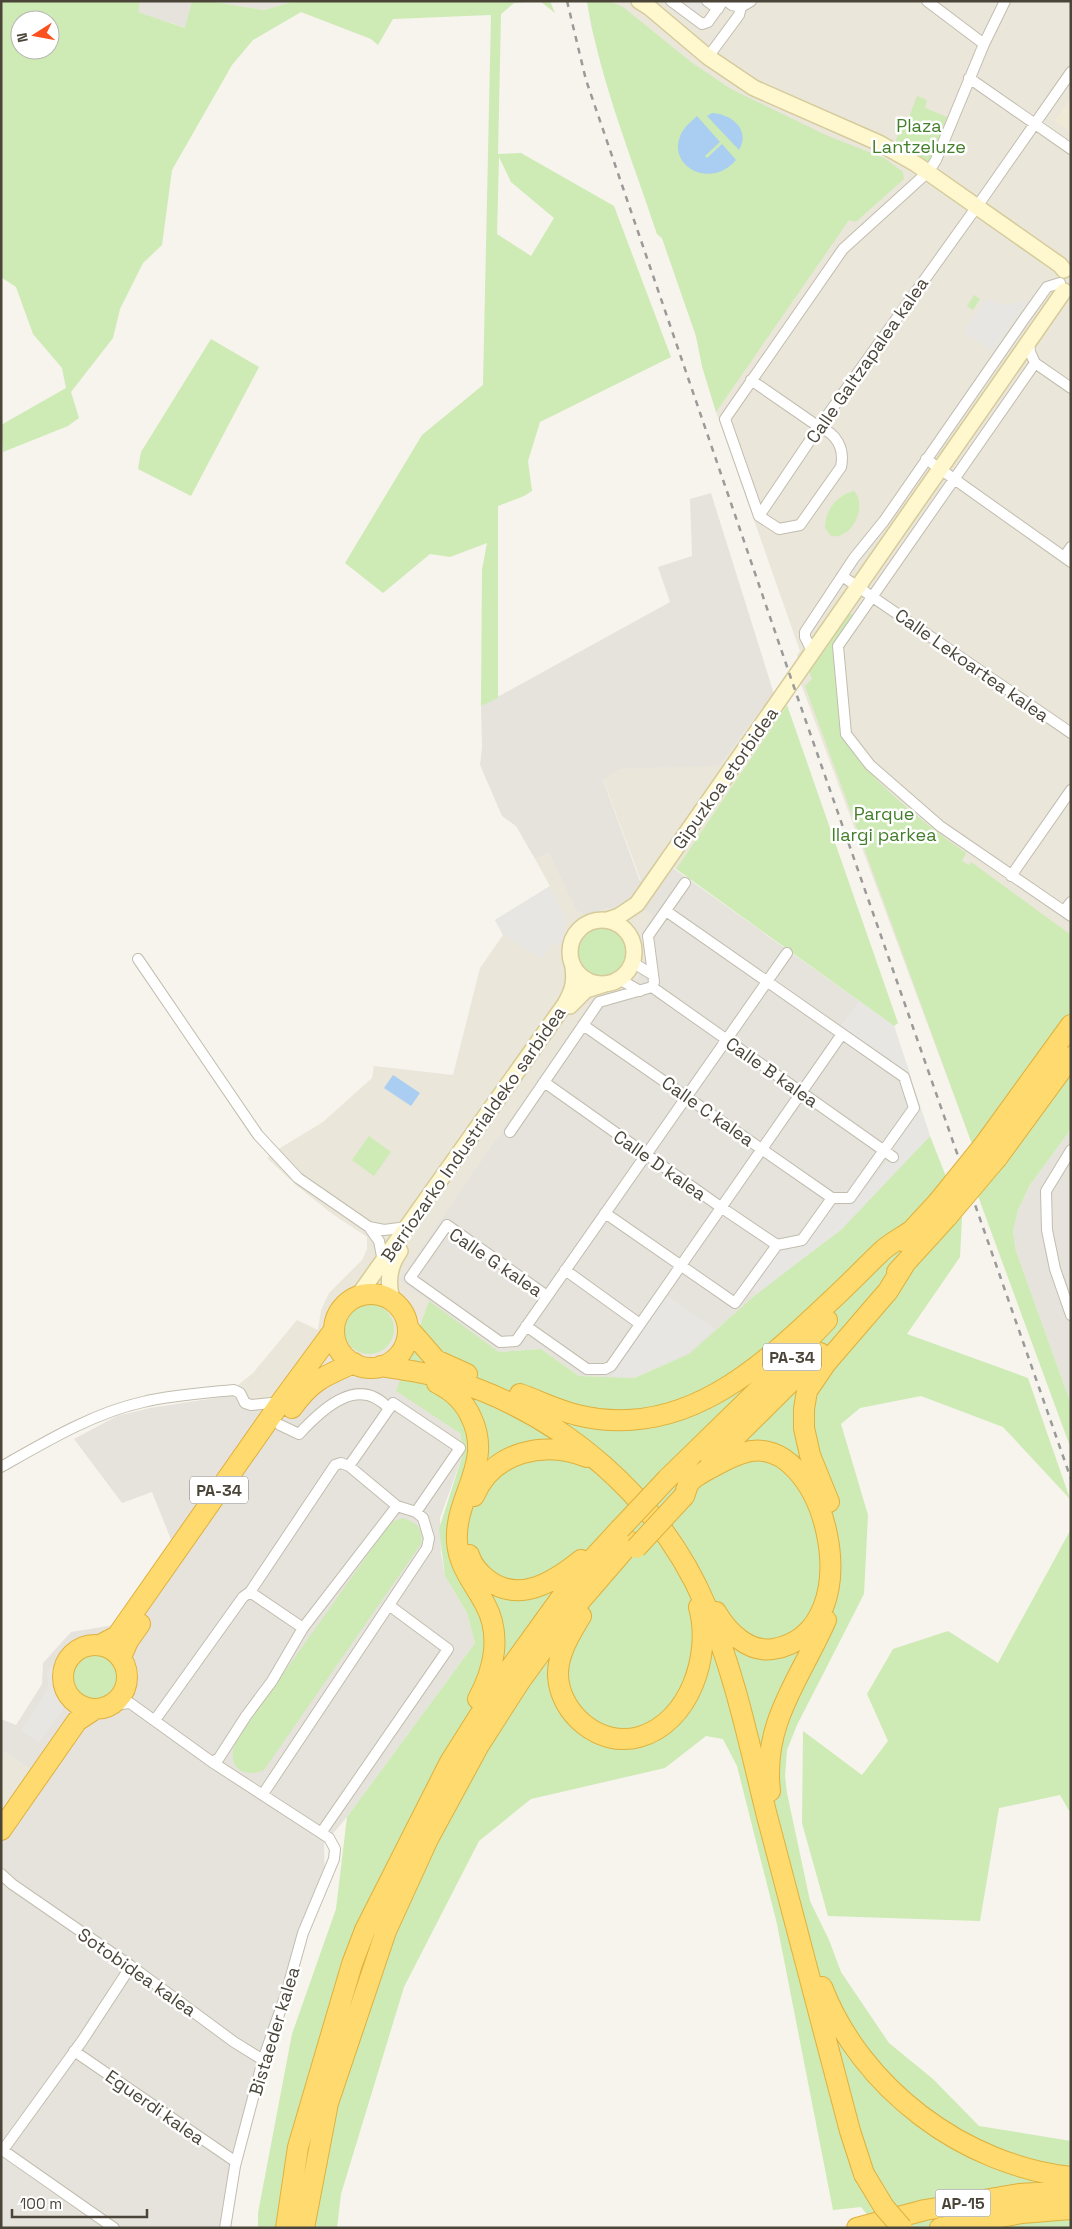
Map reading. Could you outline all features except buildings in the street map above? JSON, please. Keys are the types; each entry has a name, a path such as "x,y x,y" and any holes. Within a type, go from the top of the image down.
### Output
{"highway":[{"name":"PA-34","path":"990,1152 1071,1025"},
{"name":"PA-34","path":"629,1540 680,1487 802,1373 906,1262 943,1209 1071,1057"},
{"name":"PA-34","path":"680,1487 790,1359 911,1231 943,1209"},
{"path":"408,1328 436,1360 545,1405 578,1415 618,1420 650,1419 698,1404 743,1377 839,1293 884,1249 911,1231"},
{"path":"773,1818 768,1769 771,1744 786,1697 819,1636 833,1605 838,1583 840,1554 837,1526 810,1455 804,1428 807,1391 826,1363 888,1291 906,1262"},
{"path":"334,1330 340,1349 354,1363 372,1368 392,1361 401,1352 407,1341 408,1328 405,1316 392,1299 379,1294 358,1296"},
{"name":"PA-34","path":"1,1813 66,1717 69,1695 63,1675 67,1661 77,1650 88,1645 100,1644 117,1636 281,1402 334,1330 336,1319 341,1309 358,1296"},
{"name":"PA-34","path":"121,1657 128,1641 304,1392 321,1378 354,1363"},
{"path":"380,1366 451,1379 498,1397 533,1414 569,1438 630,1489 655,1519 679,1554 706,1605 719,1639 850,2131 864,2174 884,2207 902,2228"},
{"path":"286,2228 298,2147 352,1964 387,1866 434,1774 481,1694 490,1670 495,1645 493,1625 486,1605 464,1570 457,1544 457,1526 462,1503 478,1461 479,1442 474,1423 466,1406 452,1390 420,1373"},
{"path":"485,1381 566,1427 600,1453 636,1487 660,1514 697,1575 723,1624 736,1637 751,1646 767,1650 798,1641 810,1630 823,1606 830,1570 831,1546 825,1521 810,1487 795,1468 779,1457 764,1451 748,1451 733,1456 680,1487"},
{"path":"596,1460 576,1452 548,1448 526,1452 508,1459 489,1473 477,1489 467,1512 464,1539 470,1560 481,1575 496,1586 515,1590 533,1589 554,1580 629,1540"},
{"path":"365,1930 450,1762 501,1680 576,1577 629,1540"},
{"path":"629,1540 571,1631 561,1656 558,1675 561,1692 570,1708 582,1723 597,1733 616,1739 638,1737 654,1730 670,1718 683,1703 699,1668 702,1643 702,1617 694,1590 679,1554"},
{"path":"304,2228 328,2103 386,1931 428,1839 479,1746 520,1681 568,1616 629,1540"},
{"path":"711,1603 729,1653 810,1954 836,2019 875,2073 904,2102 935,2126 972,2146 1008,2162 1071,2177"},
{"path":"1,1830 77,1721 121,1696 127,1684 127,1670 121,1657 112,1649 100,1644"},
{"path":"69,1695 80,1705 103,1707"},
{"name":"AP-15","path":"857,2228 934,2208 1018,2194 1071,2191"},
{"name":"AP-15","path":"940,2228 1022,2213 1071,2209"}],"main road":[{"path":"639,1 708,57 754,88 879,143 929,172 1060,265 1066,281"},
{"name":"Gipuzkoa etorbidea","path":"630,936 630,921 637,904 1008,373 1066,281"},
{"name":"Gipuzkoa etorbidea","path":"607,920 619,916 637,904"},
{"path":"607,920 624,929 630,936 633,946 632,962 612,981 586,980 573,967 570,947 573,937 579,929 588,923 607,920"},
{"name":"Berriozarko Industrialdeko sarbidea","path":"358,1296 565,1004 575,982 573,967"},
{"name":"Berriozarko Industrialdeko sarbidea","path":"392,1299 389,1289 389,1272 394,1260 573,1002 586,990 612,981"}],"street":[{"path":"671,1 702,24 708,22 721,5 707,1"},
{"path":"727,1 732,5 741,7 751,1"},
{"path":"927,1 984,44"},
{"path":"751,380 819,427 828,431 839,443 841,466 800,525 779,529 759,516 725,419 751,380 843,249 929,172 936,160 984,44 1005,1"},
{"path":"708,57 739,15 741,7"},
{"name":"Calle Galtzapalea kalea","path":"759,516 819,427 1071,72"},
{"path":"969,78 1071,149"},
{"path":"813,653 805,632 842,576 884,521 1047,287 1066,281"},
{"path":"1029,342 1030,352 1035,363 1071,388"},
{"path":"994,363 1008,373"},
{"path":"1035,363 838,646 846,734 870,765 940,826 1067,914 1071,902"},
{"path":"926,459 1067,560 1071,547"},
{"path":"842,576 873,596"},
{"name":"Calle Lekoartea kalea","path":"873,596 1071,733"},
{"path":"1011,876 1071,790"},
{"path":"510,1132 599,1002 652,987 654,982 648,936 685,883"},
{"path":"606,1212 735,1303 777,1245 802,1240 832,1198 850,1198 888,1154 914,1108 904,1077 666,911"},
{"path":"787,953 526,1326 587,1369 605,1369 611,1366 842,1034"},
{"path":"138,959 264,1141 298,1178 369,1227 379,1241 383,1261"},
{"path":"632,962 653,975"},
{"path":"612,981 640,991"},
{"name":"Calle B kalea","path":"652,987 888,1154"},
{"name":"Calle C kalea","path":"583,1025 832,1198"},
{"name":"Calle D kalea","path":"544,1082 777,1245"},
{"path":"1071,1150 1046,1191 1047,1230 1055,1269 1071,1315"},
{"name":"Calle G kalea","path":"526,1326 516,1341 500,1342 410,1278 447,1225 547,1296"},
{"path":"369,1227 384,1230 407,1227"},
{"path":"565,1270 640,1324"},
{"path":"1,1467 84,1424 118,1409 156,1400 237,1390 245,1403 251,1405 281,1402"},
{"path":"280,1425 300,1434 328,1406 356,1394 370,1395 383,1402 389,1409"},
{"path":"349,1466 393,1403 460,1448 416,1512"},
{"path":"155,1720 243,1597 250,1592 335,1465 341,1463 349,1466 397,1506 416,1512 423,1518 429,1538 427,1548 263,1794"},
{"path":"212,1762 219,1758 246,1716 272,1681 303,1628 397,1506"},
{"path":"250,1592 303,1628"},
{"path":"103,1707 130,1702 212,1762 321,1834 448,1649 390,1606"},
{"name":"Bistaeder kalea","path":"225,2228 236,2162 263,2060 286,1994 303,1933 334,1859 335,1849 332,1840 321,1834"},
{"name":"Sotobidea kalea","path":"1,1874 6,1882 131,1966 234,2042 263,2060"},
{"path":"114,2228 2,2150 74,2052 131,1966"},
{"name":"Eguerdi kalea","path":"74,2052 236,2162"}],"shaded area":[{"path":"140,1 192,1 186,28 137,12"},
{"path":"209,1 295,1 264,10"},
{"path":"587,1 1071,1 1071,1012 972,1144 801,684 676,869 659,858 641,881 603,779 620,769 718,765 762,710 798,658 797,655 800,651 716,412 702,366 696,336 662,238 657,234 604,72 591,26"},
{"path":"677,1 701,1 705,4 696,16"},
{"path":"1071,98 1071,132 1055,121"},
{"path":"993,300 1003,305 1028,301 993,351 964,332 984,301"},
{"path":"711,493 774,694 718,766 620,769 603,780 640,881 659,858 894,1026 930,1136 841,1230 762,1289 689,1354 633,1378 579,1376 541,1349 499,1352 399,1280 595,997 635,984 643,969 645,954 641,933 653,916 632,900 616,910 608,908 589,915 577,911 549,853 535,859 516,826 502,816 480,765 482,747 481,706 670,602 658,567 692,556 690,499"},
{"path":"549,853 589,915 608,908 616,910 632,900 654,916 641,933 645,954 643,969 635,984 433,1231 399,1280 429,1301 401,1378 248,1403 235,1395 238,1385 253,1373 297,1320 318,1330 321,1310 329,1293 362,1260 367,1249 367,1237 331,1213 296,1185 267,1158 323,1122 372,1078 374,1066 453,1075 480,968 503,935 495,920 550,886 535,859"},
{"path":"550,886 564,915 565,933 560,947 554,942 541,959 503,934 495,920"},
{"path":"859,1001 894,1026 910,1074 841,1026"},
{"path":"918,1102 930,1136 840,1230 757,1294 750,1287 778,1248 802,1243 833,1203 839,1208 846,1200 860,1194 895,1151 888,1146"},
{"path":"1071,1129 1071,1404 1016,1251 1013,1232 1018,1210 1030,1185"},
{"path":"666,1295 715,1329 688,1353 633,1377 612,1376"},
{"path":"346,1378 401,1378 397,1391 461,1434 462,1457 440,1518 441,1553 445,1576 467,1613 475,1643 347,1817 324,1844 325,1882 263,2060 225,2228 1,2228 1,1819 33,1771 1,1750 1,1719 16,1725 42,1684 43,1663 71,1632 114,1625 172,1542 152,1492 122,1503 74,1439 117,1416 150,1408 235,1395 248,1403 313,1393"},
{"path":"50,1667 55,1667 56,1687 63,1704 62,1711 39,1742 23,1732 22,1729 48,1689 47,1673"},
{"path":"1,1750 33,1771 1,1819"}],"green space":[{"path":"1,1 140,1 138,12 185,28 192,1 209,1 264,10 295,1 540,1 514,3 501,14 498,154 521,153 614,206 671,357 540,422 528,461 532,491 498,506 498,698 481,706 482,570 487,543 450,557 430,554 383,593 345,563 422,435 483,385 491,15 393,19 378,45 371,39 301,12 253,40 232,65 172,170 162,245 143,263 120,309 113,338 71,392 79,418 68,426 3,452 1,425 66,388 62,368 33,334 16,287 1,277","holes":["499,157 511,182 554,218 531,256 497,234"]},
{"path":"540,1 550,1 555,13"},
{"path":"587,1 609,1 623,7 691,62 731,89 828,136 884,158 903,172 904,179 856,222 849,220 716,412 702,366 696,336 662,238 657,234 608,90"},
{"name":"Plaza Lantzeluze","path":"917,96 927,100 925,108 947,117 930,160 924,162 895,143 903,121 908,120"},
{"path":"974,295 980,299 973,310 967,306"},
{"path":"211,339 259,367 191,496 138,469 141,452"},
{"path":"854,491 858,497 859,505 856,521 845,533 839,536 831,536 825,528 830,509 842,496"},
{"name":"Parque Ilargi parkea","path":"846,610 855,617 834,649 841,731 850,747 862,764 896,798 933,829 966,853 962,861 969,865 971,862 1071,935 1071,1012 1014,1093 972,1144 805,686 812,679 808,668"},
{"path":"787,705 898,1023 894,1026 676,869"},
{"path":"598,925 608,925 618,929 626,937 630,952 626,967 618,975 608,979 598,979 588,975 580,967 576,957 576,947 580,937 588,929"},
{"path":"1071,1073 1071,1129 1030,1185 1018,1210 1013,1232 1016,1251 1071,1404 1071,1449 978,1196"},
{"path":"369,1136 391,1152 374,1176 352,1160"},
{"path":"930,1136 962,1217 960,1257 907,1334 1028,1378 1070,1499 1003,1427 921,1396 860,1408 841,1424 868,1515 864,1594 797,1725 787,1750 785,1776 787,1793 810,1901 829,1940 841,1972 889,2043 933,2079 979,2126 1071,2141 1071,2228 878,2228 861,2207 833,2210 777,1924 737,1766 723,1739 706,1736 665,1768 531,1799 479,1841 404,1987 341,2194 337,2228 258,2228 258,2213 292,2034 336,1909 347,1817 475,1643 467,1613 445,1576 439,1529 462,1457 461,1434 396,1391 429,1301 499,1352 541,1349 579,1376 634,1378 689,1354 762,1289 841,1230"},
{"path":"369,1304 379,1306 387,1311 392,1319 394,1329 392,1339 387,1347 379,1352 369,1354 359,1352 351,1347 346,1339 344,1329 346,1319 351,1311 359,1306"},
{"path":"403,1518 418,1527 421,1534 421,1544 264,1770 252,1773 241,1770 234,1763 233,1750 241,1734 391,1522"},
{"path":"1071,1529 1071,1814 1060,1795 999,1808 980,1921 828,1916 802,1823 803,1731 862,1775 888,1741 867,1694 893,1649 948,1631 998,1663"},
{"path":"97,1652 107,1654 115,1659 120,1667 122,1677 120,1687 115,1695 107,1700 97,1702 87,1700 79,1695 74,1687 72,1677 74,1667 79,1659 87,1654"}],"water":[{"path":"712,113 726,116 741,129 743,136 739,150 707,116"},
{"path":"697,116 720,142 705,156 707,158 722,144 736,160 726,169 715,173 704,173 694,170 685,164 680,156 678,146 681,134 686,126"},
{"path":"393,1075 420,1093 411,1106 384,1088"}],"railway":[{"path":"567,1 586,80 795,690 1071,1479"}]}
